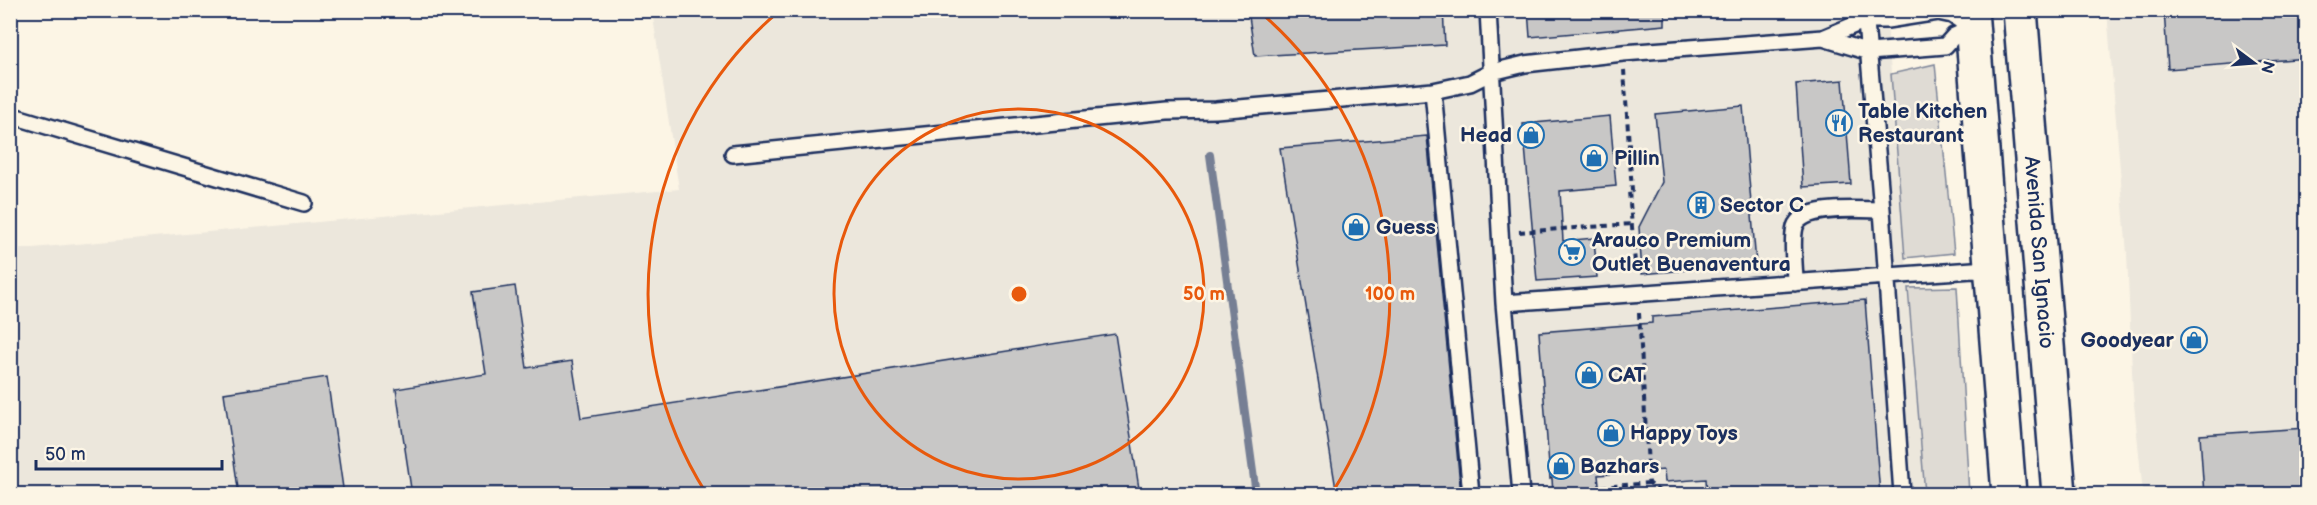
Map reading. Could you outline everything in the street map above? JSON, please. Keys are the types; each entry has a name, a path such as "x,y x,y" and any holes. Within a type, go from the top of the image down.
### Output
{"main road":[{"name":"Avenida San Ignacio","path":"2019,10 2048,349 2057,495"},
{"path":"1971,19 2009,495"},
{"path":"1998,354 2011,365 2020,367 2037,362 2048,349"},
{"path":"2019,495 2040,490 2057,495"}],"lane":[{"path":"1488,10 1504,303 1521,495"},
{"path":"1823,38 1865,15 1887,20 1938,12 1971,19"},
{"path":"1865,15 1882,210 1902,495"},
{"path":"733,154 1167,111 1216,110 1433,90 1470,83 1492,72 1525,64 1623,53 1823,38 1869,52 1945,46 1971,19"},
{"path":"1433,90 1471,495"},
{"path":"10,115 304,203"},
{"path":"1795,283 1795,233 1802,217 1817,212 1882,210"},
{"path":"1504,303 1973,270 1992,272"}],"path":[{"path":"1623,53 1632,191 1629,191 1650,483 1663,495"},
{"path":"1501,233 1632,224"},
{"path":"1601,487 1650,483"}],"shaded area":[{"path":"652,11 1886,11 1925,494 11,494 11,250 679,189"},
{"path":"2107,11 2306,11 2306,494 2143,494 2133,394 2127,254"},
{"path":"1935,64 1954,253 1905,258 1891,74"},
{"path":"1957,287 1969,494 1925,494 1908,288"}],"building":[{"path":"1248,10 1443,10 1445,45 1255,56"},
{"path":"1528,10 1665,10 1665,25 1530,37"},
{"path":"2164,10 2307,10 2307,58 2168,69"},
{"path":"1843,80 1851,184 1803,187 1796,84"},
{"name":"Sector C","path":"1743,106 1756,264 1642,274 1639,227 1662,182 1655,114"},
{"path":"1610,116 1616,186 1560,191 1563,241 1594,238 1597,277 1537,281 1523,124"},
{"path":"1427,136 1461,495 1337,495 1280,148"},
{"path":"515,286 527,368 572,361 581,418 1115,334 1140,495 412,495 396,389 486,374 473,292"},
{"path":"1865,300 1880,495 1707,495 1706,479 1665,482 1664,470 1598,475 1600,495 1553,495 1539,332 1652,323 1652,317"},
{"path":"327,377 344,495 239,495 224,393"},
{"path":"2307,428 2307,495 2204,495 2200,435"}],"waterway":[{"path":"1210,155 1256,494"}],"place":[{"name":"Table Kitchen Restaurant","path":"1839,123"},
{"name":"Head","path":"1531,135"},
{"name":"Pillin","path":"1594,158"},
{"name":"Sector C","path":"1701,205"},
{"name":"Guess","path":"1356,227"},
{"name":"Arauco Premium Outlet Buenaventura","path":"1572,252"},
{"name":"Goodyear","path":"2194,340"},
{"name":"CAT","path":"1589,375"},
{"name":"Happy Toys","path":"1611,433"},
{"name":"Bazhars","path":"1561,466"}]}
